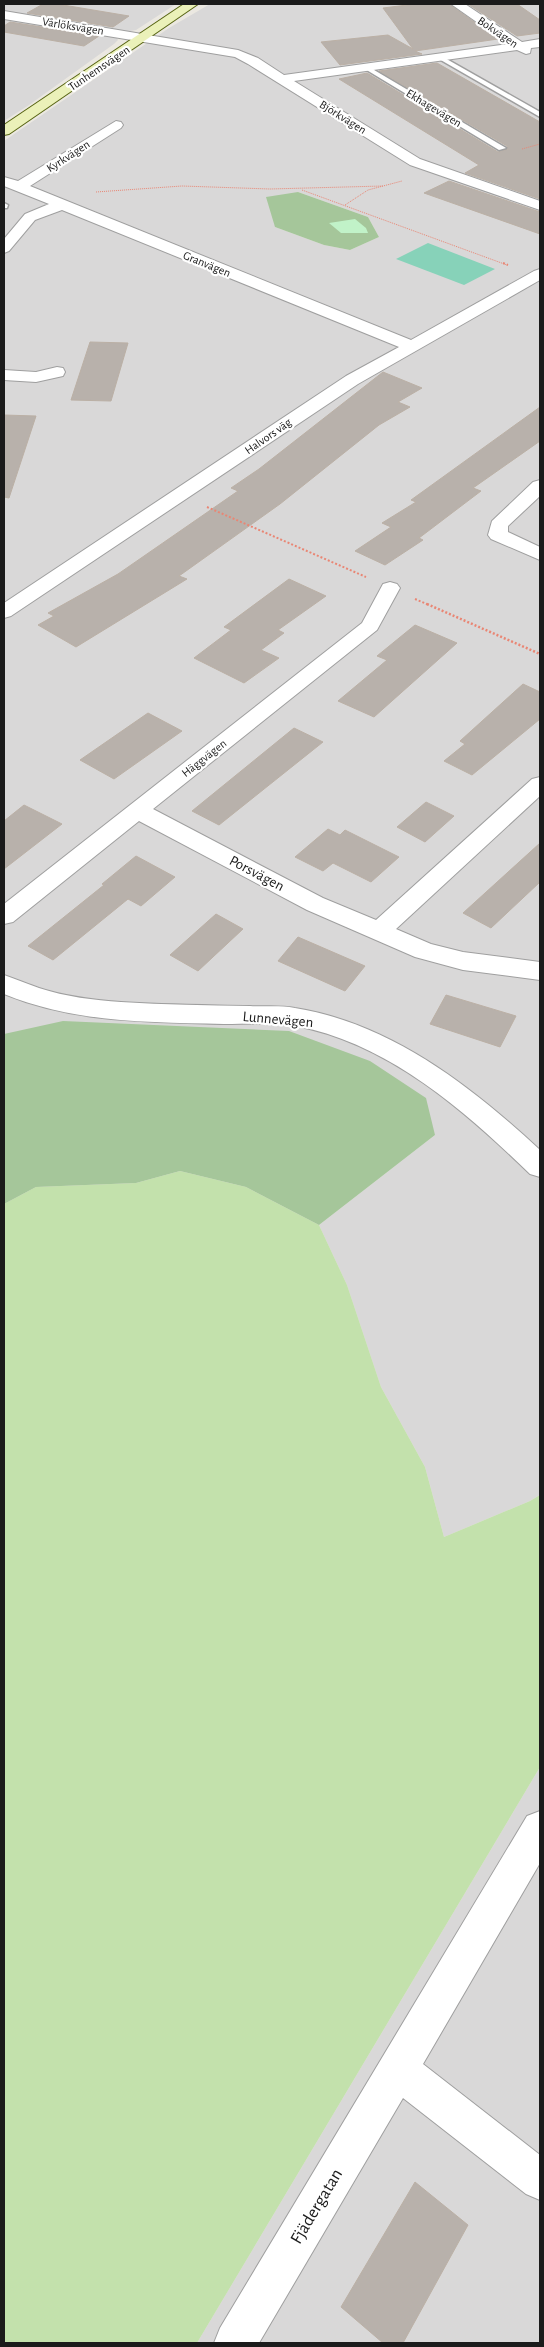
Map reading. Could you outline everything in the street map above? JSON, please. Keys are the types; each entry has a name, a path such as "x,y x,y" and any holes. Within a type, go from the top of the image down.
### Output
{"street":[{"path":"4,14 19,4"},
{"name":"Tunhemsvägen","path":"4,130 192,4"},
{"name":"Bokvägen","path":"457,4 540,58"},
{"name":"Vårlöksvägen","path":"4,14 143,38"},
{"name":"Björkvägen","path":"143,38 238,54 282,79 415,162 540,206"},
{"path":"282,79 540,43"},
{"name":"Kyrkvägen","path":"8,184 116,125"},
{"name":"Granvägen","path":"8,184 410,345"},
{"path":"4,248 30,217 56,204"},
{"name":"Halvors väg","path":"4,612 312,406 410,345 538,275"},
{"path":"4,375 36,377 57,372"},
{"path":"540,487 499,525 498,535 540,554"},
{"name":"Häggvägen","path":"4,916 370,626 390,588"},
{"path":"378,932 540,784"},
{"name":"Porsvägen","path":"137,810 315,904 424,951 463,961 540,972"},
{"name":"Lunnevägen","path":"4,984 23,993 66,1005 148,1014 292,1017 329,1024 373,1041 406,1060 480,1112 540,1166"},
{"name":"Fjädergatan","path":"235,2343 540,1829"},
{"path":"398,2070 540,2180"}],"lane":[{"path":"441,58 540,116"},
{"name":"Ekhagevägen","path":"366,68 502,148"}],"path":[{"path":"345,205 355,197 383,186 440,172"},
{"path":"56,204 70,195 182,186 299,189 383,186"},
{"path":"299,189 538,275"},
{"path":"180,496 540,654"}],"shaded area":[{"path":"4,4 176,4 136,30 125,32 116,37 118,40 114,44 4,121"},
{"path":"210,4 540,4 540,1495 444,1537 425,1467 381,1387 347,1285 319,1225 435,1135 4,1034 4,141 169,28","holes":["298,192 368,217 379,237 350,250 324,245 275,227"]},
{"path":"540,1767 540,2343 197,2343"}],"green space":[{"path":"298,192 368,217 379,237 350,250 324,245 275,227 266,197"},
{"path":"355,219 366,228 368,233 341,233 329,223"},
{"path":"428,243 495,269 464,285 396,259"},
{"path":"63,1021 289,1031 370,1061 426,1098 435,1135 319,1225 246,1187 180,1171 136,1183 36,1187 4,1204 4,1034"},
{"path":"180,1171 246,1187 319,1225 347,1285 381,1387 425,1467 444,1537 540,1495 540,1767 197,2343 4,2343 4,1204 36,1187 136,1183"}],"building":[{"path":"43,4 57,4 129,16 113,27 27,13"},
{"path":"415,4 449,4 498,39 415,51 422,54 340,65 321,42 388,35 413,49 383,8"},
{"path":"468,4 517,4 540,20 540,33 517,36"},
{"path":"10,22 99,36 84,46 4,32 4,26"},
{"path":"437,63 540,122 540,199 465,173 479,165 339,79 367,73 498,152 508,149 507,146 379,71"},
{"path":"449,181 540,212 540,234 424,193"},
{"path":"90,342 128,343 111,401 71,400"},
{"path":"383,372 422,388 398,402 410,407 379,425 280,504 179,576 187,579 76,647 38,625 54,616 48,613 118,574 238,491 231,488 259,469"},
{"path":"540,407 540,441 473,488 481,491 419,538 423,540 385,565 355,551 391,527 382,523 416,502 411,500"},
{"path":"4,415 36,416 9,498 4,497"},
{"path":"289,579 326,596 278,630 284,633 261,650 279,658 244,683 194,658 231,630 224,627"},
{"path":"415,625 457,643 374,717 338,701 387,660 377,656"},
{"path":"523,684 540,692 540,719 472,775 444,761 465,744 460,741"},
{"path":"148,713 182,731 114,779 80,760"},
{"path":"294,728 323,742 219,825 192,811"},
{"path":"426,802 454,816 425,842 397,827"},
{"path":"24,805 62,824 4,869 4,821"},
{"path":"328,829 340,835 345,830 399,857 371,882 333,863 323,871 295,857"},
{"path":"540,843 540,882 491,928 463,913"},
{"path":"136,856 175,877 141,906 128,899 53,960 28,946 104,885 102,884"},
{"path":"216,914 243,929 198,971 170,955"},
{"path":"298,937 365,966 345,991 278,961"},
{"path":"446,995 516,1016 500,1047 430,1024"},
{"path":"415,2182 468,2225 403,2343 383,2343 341,2307"}]}
